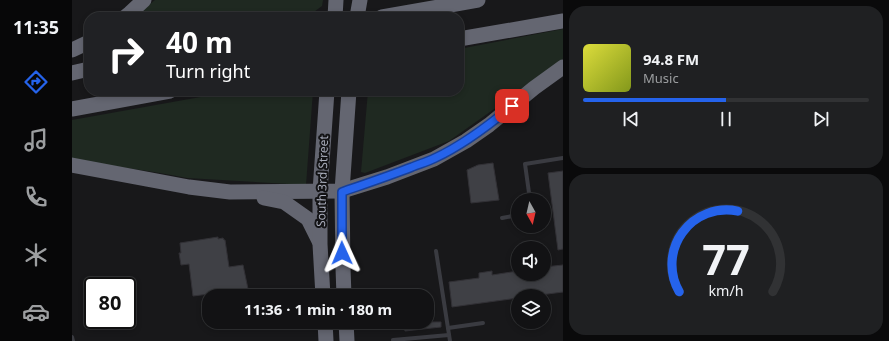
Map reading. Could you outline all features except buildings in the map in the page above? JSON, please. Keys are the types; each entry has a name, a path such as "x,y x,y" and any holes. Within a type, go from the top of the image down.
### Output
{"highway":[{"path":"131,12 144,0"},
{"path":"335,12 336,0"},
{"path":"358,12 360,0"},
{"path":"409,12 478,0"},
{"path":"464,38 563,21"},
{"path":"72,50 84,44"},
{"path":"230,192 342,192 387,177 434,159 466,140 489,125 534,88 563,67"},
{"path":"72,72 84,71"},
{"path":"72,109 143,96"},
{"name":"South 3rd Street","path":"323,289 320,244 320,191 327,96"},
{"name":"South 3rd Street","path":"344,289 342,192 349,96"},
{"path":"72,165 189,187 230,192 284,202 308,219 320,244"},
{"path":"325,329 326,341"},
{"path":"346,329 347,341"}],"lane":[{"path":"529,193 525,164 563,158"},
{"path":"502,218 511,216"},
{"path":"436,251 450,341"},
{"path":"448,328 483,323"},
{"path":"393,340 449,335"},
{"path":"72,337 73,341"}],"shaded area":[{"path":"155,0 323,0 322,6 314,12 140,12"},
{"path":"563,29 563,59 449,141 365,173 361,172 368,96 464,96 464,48"},
{"path":"206,96 313,96 306,185 187,178 72,158 72,120"}],"route":[{"path":"342,253 342,192 434,159 478,133 512,106"}]}
